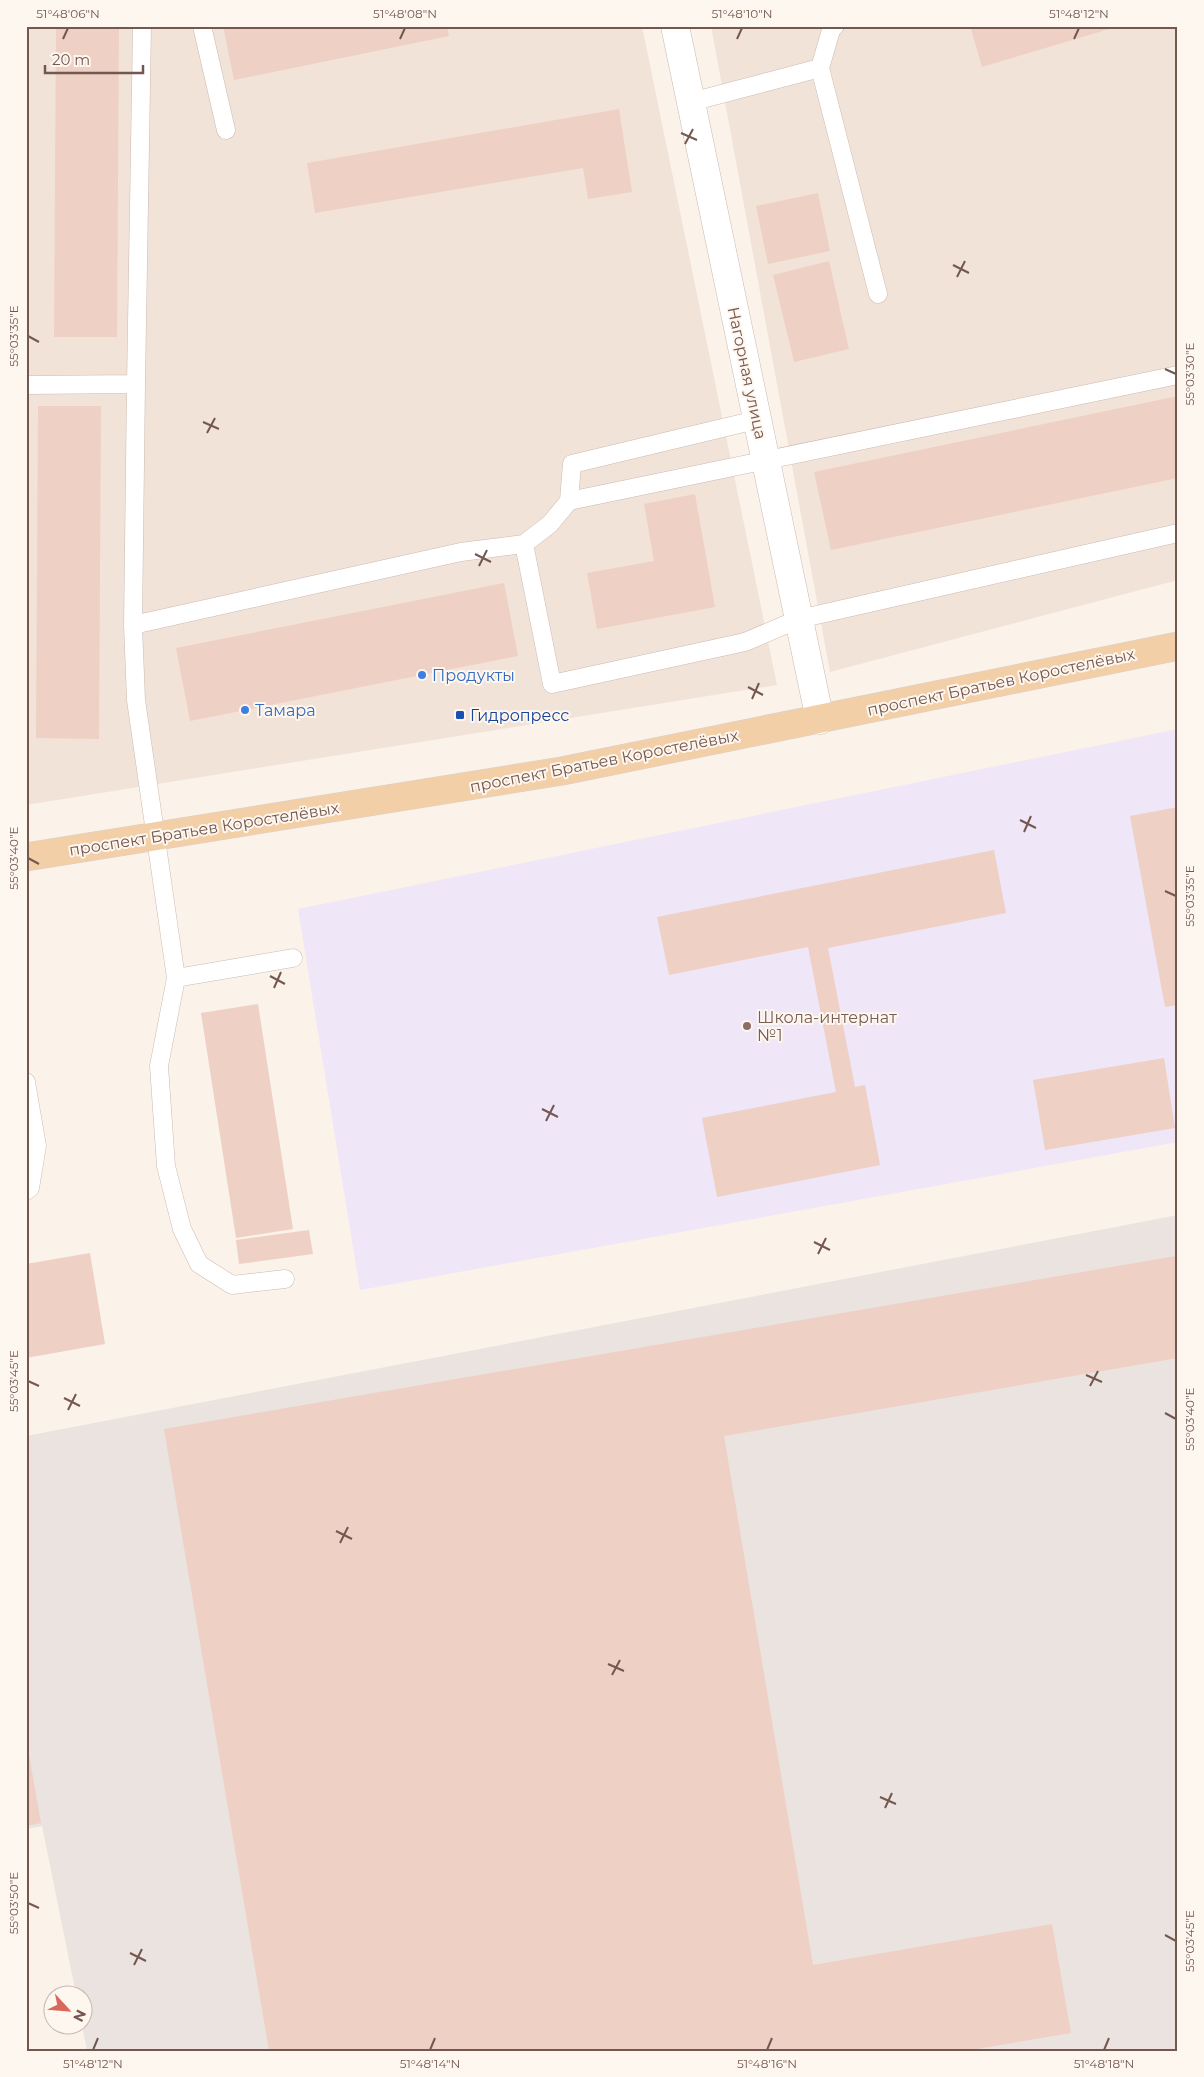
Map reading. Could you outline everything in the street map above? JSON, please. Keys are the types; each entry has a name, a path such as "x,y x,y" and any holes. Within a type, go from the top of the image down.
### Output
{"main road":[{"name":"проспект Братьев Коростелёвых","path":"26,857 562,771 1178,646"}],"street":[{"name":"Нагорная улица","path":"675,26 820,720"}],"lane":[{"path":"142,26 133,625 136,700 176,978 159,1066 166,1166 182,1229 199,1264 232,1285 285,1279"},
{"path":"202,26 226,130"},
{"path":"835,26 831,30 820,68 878,294"},
{"path":"691,102 820,68"},
{"path":"569,501 1178,374"},
{"path":"26,385 136,384"},
{"path":"133,625 461,552 524,544 550,524 569,501 572,464 756,420"},
{"path":"524,544 552,684 745,642 799,619 1178,533"},
{"path":"176,978 293,958"},
{"path":"26,1082 37,1146 30,1188 26,1191"}],"shaded area":[{"path":"26,26 642,26 777,685 26,805"},
{"path":"711,26 1178,26 1178,580 830,672"},
{"name":"Школа-интернат №1","path":"1178,729 1178,1142 360,1290 298,909"},
{"path":"1178,1215 1178,2051 87,2051 84,2034 92,2034 92,1984 74,1984 42,1826 26,1829 26,1436"}],"building":[{"path":"56,26 119,26 117,337 54,337"},
{"path":"223,26 447,26 449,36 234,80"},
{"path":"970,26 1115,26 1116,27 982,67"},
{"path":"619,109 632,192 588,199 583,168 315,213 307,163"},
{"path":"818,193 830,251 768,264 756,206"},
{"path":"829,261 849,349 794,362 773,275"},
{"path":"1178,396 1178,478 831,550 814,472"},
{"path":"38,406 101,406 99,739 36,738"},
{"path":"695,494 715,607 597,629 587,573 654,561 644,504"},
{"path":"504,583 518,656 190,721 176,648"},
{"path":"1178,807 1178,1005 1165,1007 1130,816"},
{"path":"994,850 1006,913 828,948 855,1087 865,1085 880,1165 717,1197 702,1118 836,1092 808,947 669,975 657,917"},
{"path":"258,1004 293,1229 236,1238 201,1013"},
{"path":"1164,1058 1175,1128 1045,1150 1033,1080"},
{"path":"309,1230 313,1254 239,1264 236,1240"},
{"path":"90,1253 105,1344 26,1358 26,1264"},
{"path":"1176,1256 1178,1358 724,1436 813,1965 1052,1924 1071,2033 965,2051 269,2051 164,1429"},
{"path":"26,1745 41,1823 26,1826"}],"place":[{"name":"Продукты","path":"422,675"},
{"name":"Тамара","path":"245,710"},
{"name":"Гидропресс","path":"460,715"},
{"name":"Школа-интернат №1","path":"747,1026"}]}
